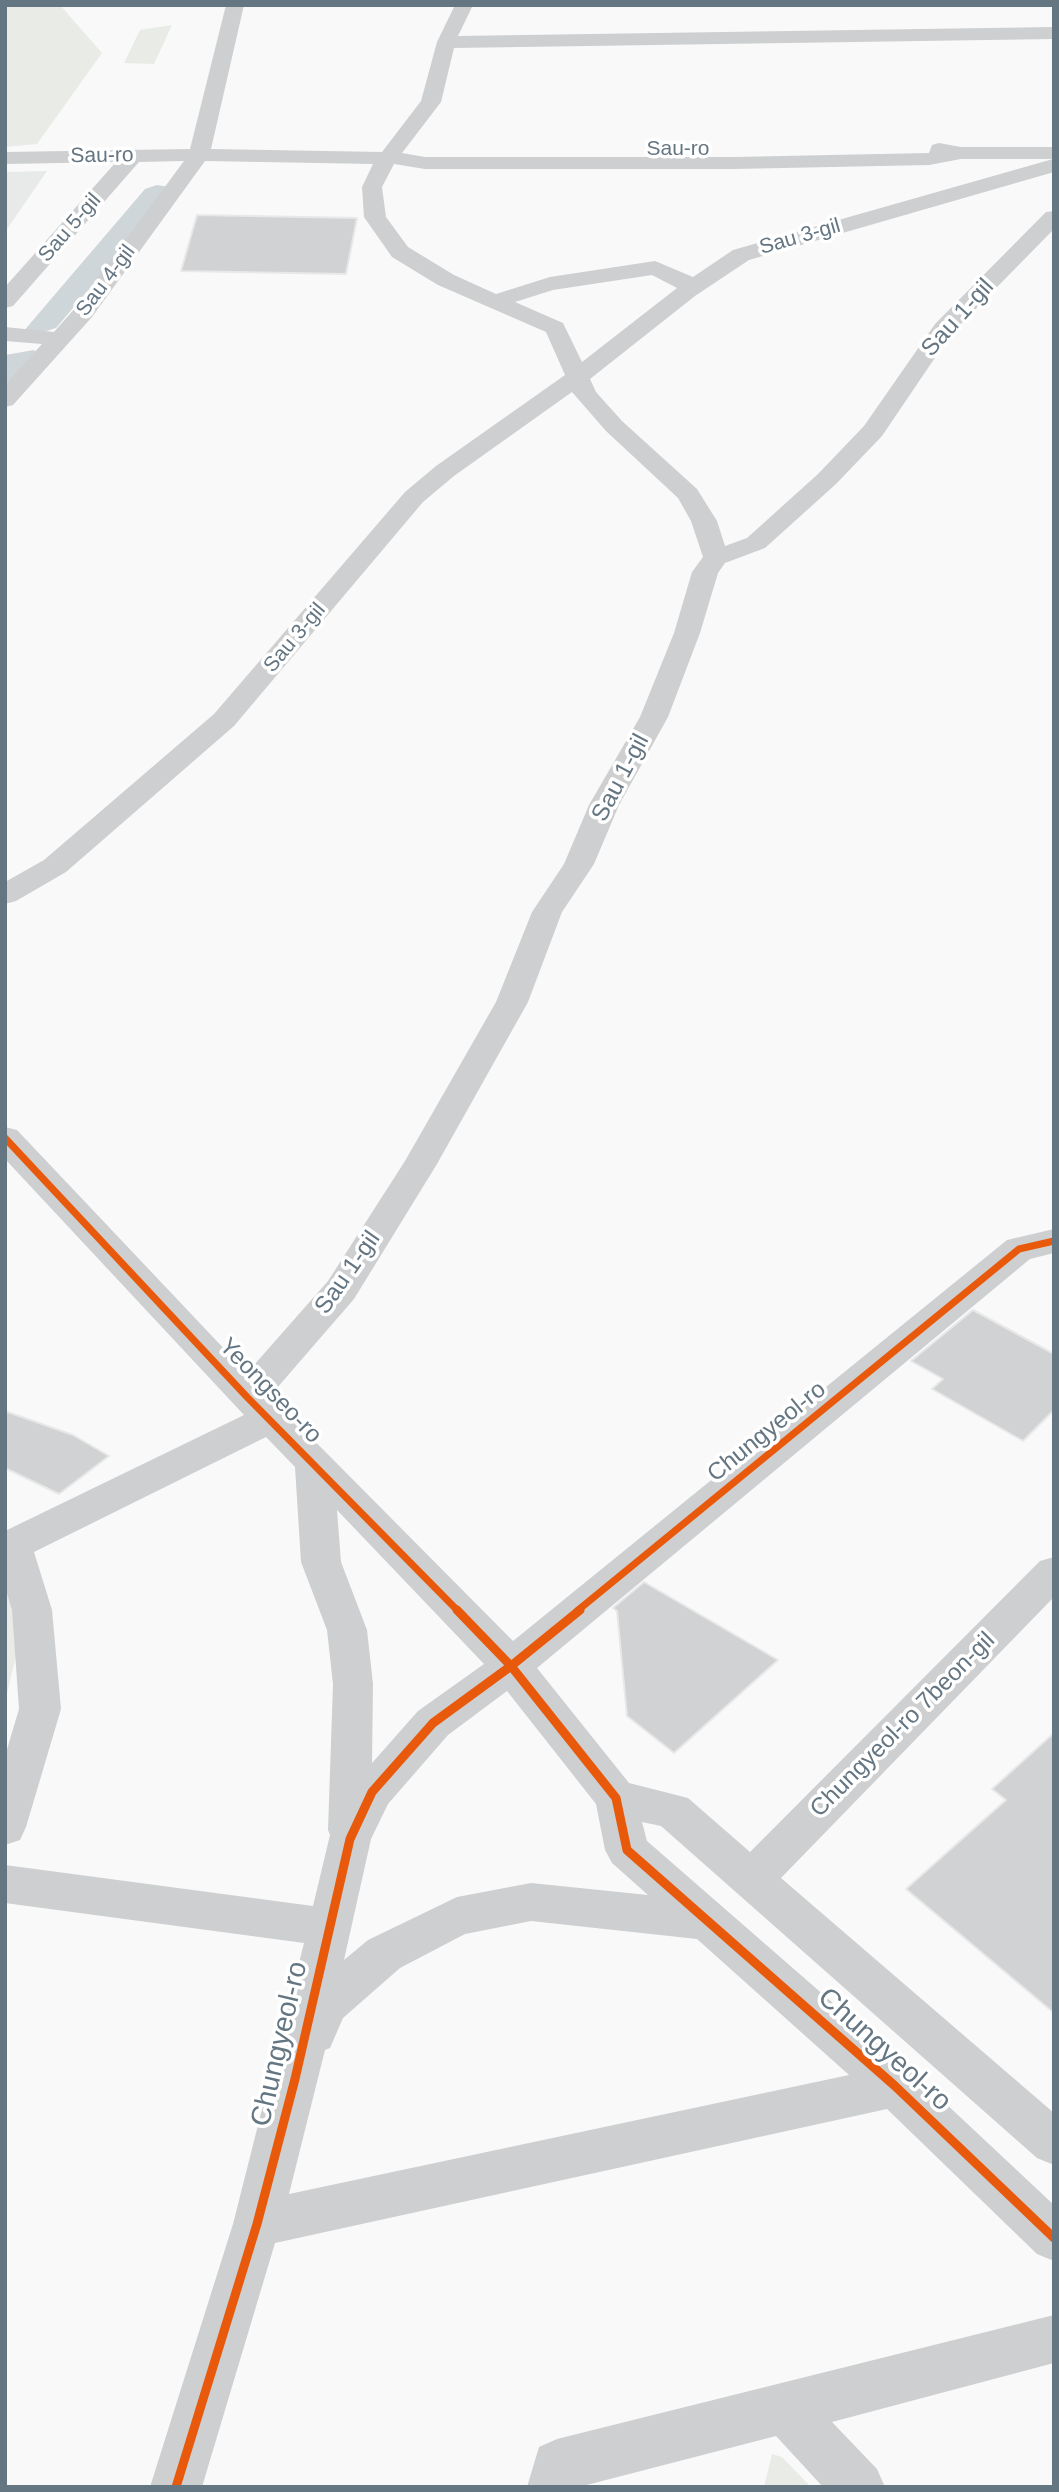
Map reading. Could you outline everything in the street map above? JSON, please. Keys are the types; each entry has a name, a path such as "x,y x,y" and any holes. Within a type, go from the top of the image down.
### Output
{"street":[{"path":"199,155 235,5"},
{"path":"464,5 446,42 431,102 372,187 375,217 400,253 446,280 555,328 585,394 614,426 688,494 704,521 716,558"},
{"path":"446,42 1054,33"},
{"name":"Sau-ro","path":"5,158 199,155 391,158 425,163 734,163 929,159 961,153 1054,153"},
{"name":"Sau 5-gil","path":"5,301 134,155"},
{"name":"Sau 4-gil","path":"5,400 84,312 199,155"},
{"name":"Sau 3-gil","path":"5,895 55,866 225,720 414,497 445,471 579,376 687,291 741,255 1054,165"},
{"name":"Sau 1-gil","path":"259,1407 341,1290 420,1164 512,1002 547,912 579,864 604,805 654,717 687,633 705,572 716,558 756,543 827,479 873,431 943,329 1054,217"},
{"path":"497,301 550,284 655,268 689,284 687,291"},
{"path":"5,334 58,339"},
{"name":"Yeongseo-ro","path":"5,1138 259,1407 511,1666"},
{"name":"Chungyeol-ro","path":"176,2487 257,2224 295,2079 349,1844 372,1792 433,1723 511,1666 1019,1249 1054,1241"},
{"path":"5,1827 40,1709 32,1610 9,1547 259,1407"},
{"path":"314,1464 321,1562 347,1630 353,1684 349,1844"},
{"name":"Chungyeol-ro 7beon-gil","path":"753,1878 1054,1572"},
{"name":"Chungyeol-ro","path":"511,1666 616,1798 627,1850 895,2086 1054,2238"},
{"name":"Chungyeol-ro","path":"616,1798 673,1811 1054,2143"},
{"path":"5,1884 328,1927"},
{"path":"295,2079 325,2005 384,1954 457,1916 531,1902 708,1921"},
{"name":"Chungyeol-ro","path":"257,2224 895,2086"},
{"path":"553,2487 557,2465 1054,2339"},
{"path":"785,2409 859,2487"}],"shaded area":[{"path":"60,5 102,53 37,144 5,147 5,7"},
{"path":"172,25 154,64 124,63 140,30"},
{"path":"47,171 5,232 5,172"},
{"path":"157,185 175,188 56,328 34,335 22,333 145,189"},
{"path":"34,350 39,355 5,392 5,355"},
{"path":"5,1579 26,1616 5,1701"},
{"path":"772,2454 782,2457 811,2487 764,2487"}],"building":[{"path":"197,215 357,218 346,274 181,271"},
{"path":"973,1310 1054,1354 1054,1410 1023,1441 932,1389 943,1379 911,1361"},
{"path":"5,1411 73,1435 109,1456 59,1494 5,1468"},
{"path":"644,1582 778,1660 674,1753 627,1716 617,1611 613,1608"},
{"path":"1054,1733 1054,2013 906,1889 1006,1800 992,1789"}],"cycle path":[{"path":"5,1138 247,1397 271,1418 511,1666 616,1798 627,1850 895,2086 1054,2238"},
{"path":"176,2487 257,2224 295,2079 350,1839 372,1792 433,1723 511,1666 1019,1249 1054,1241"}]}
